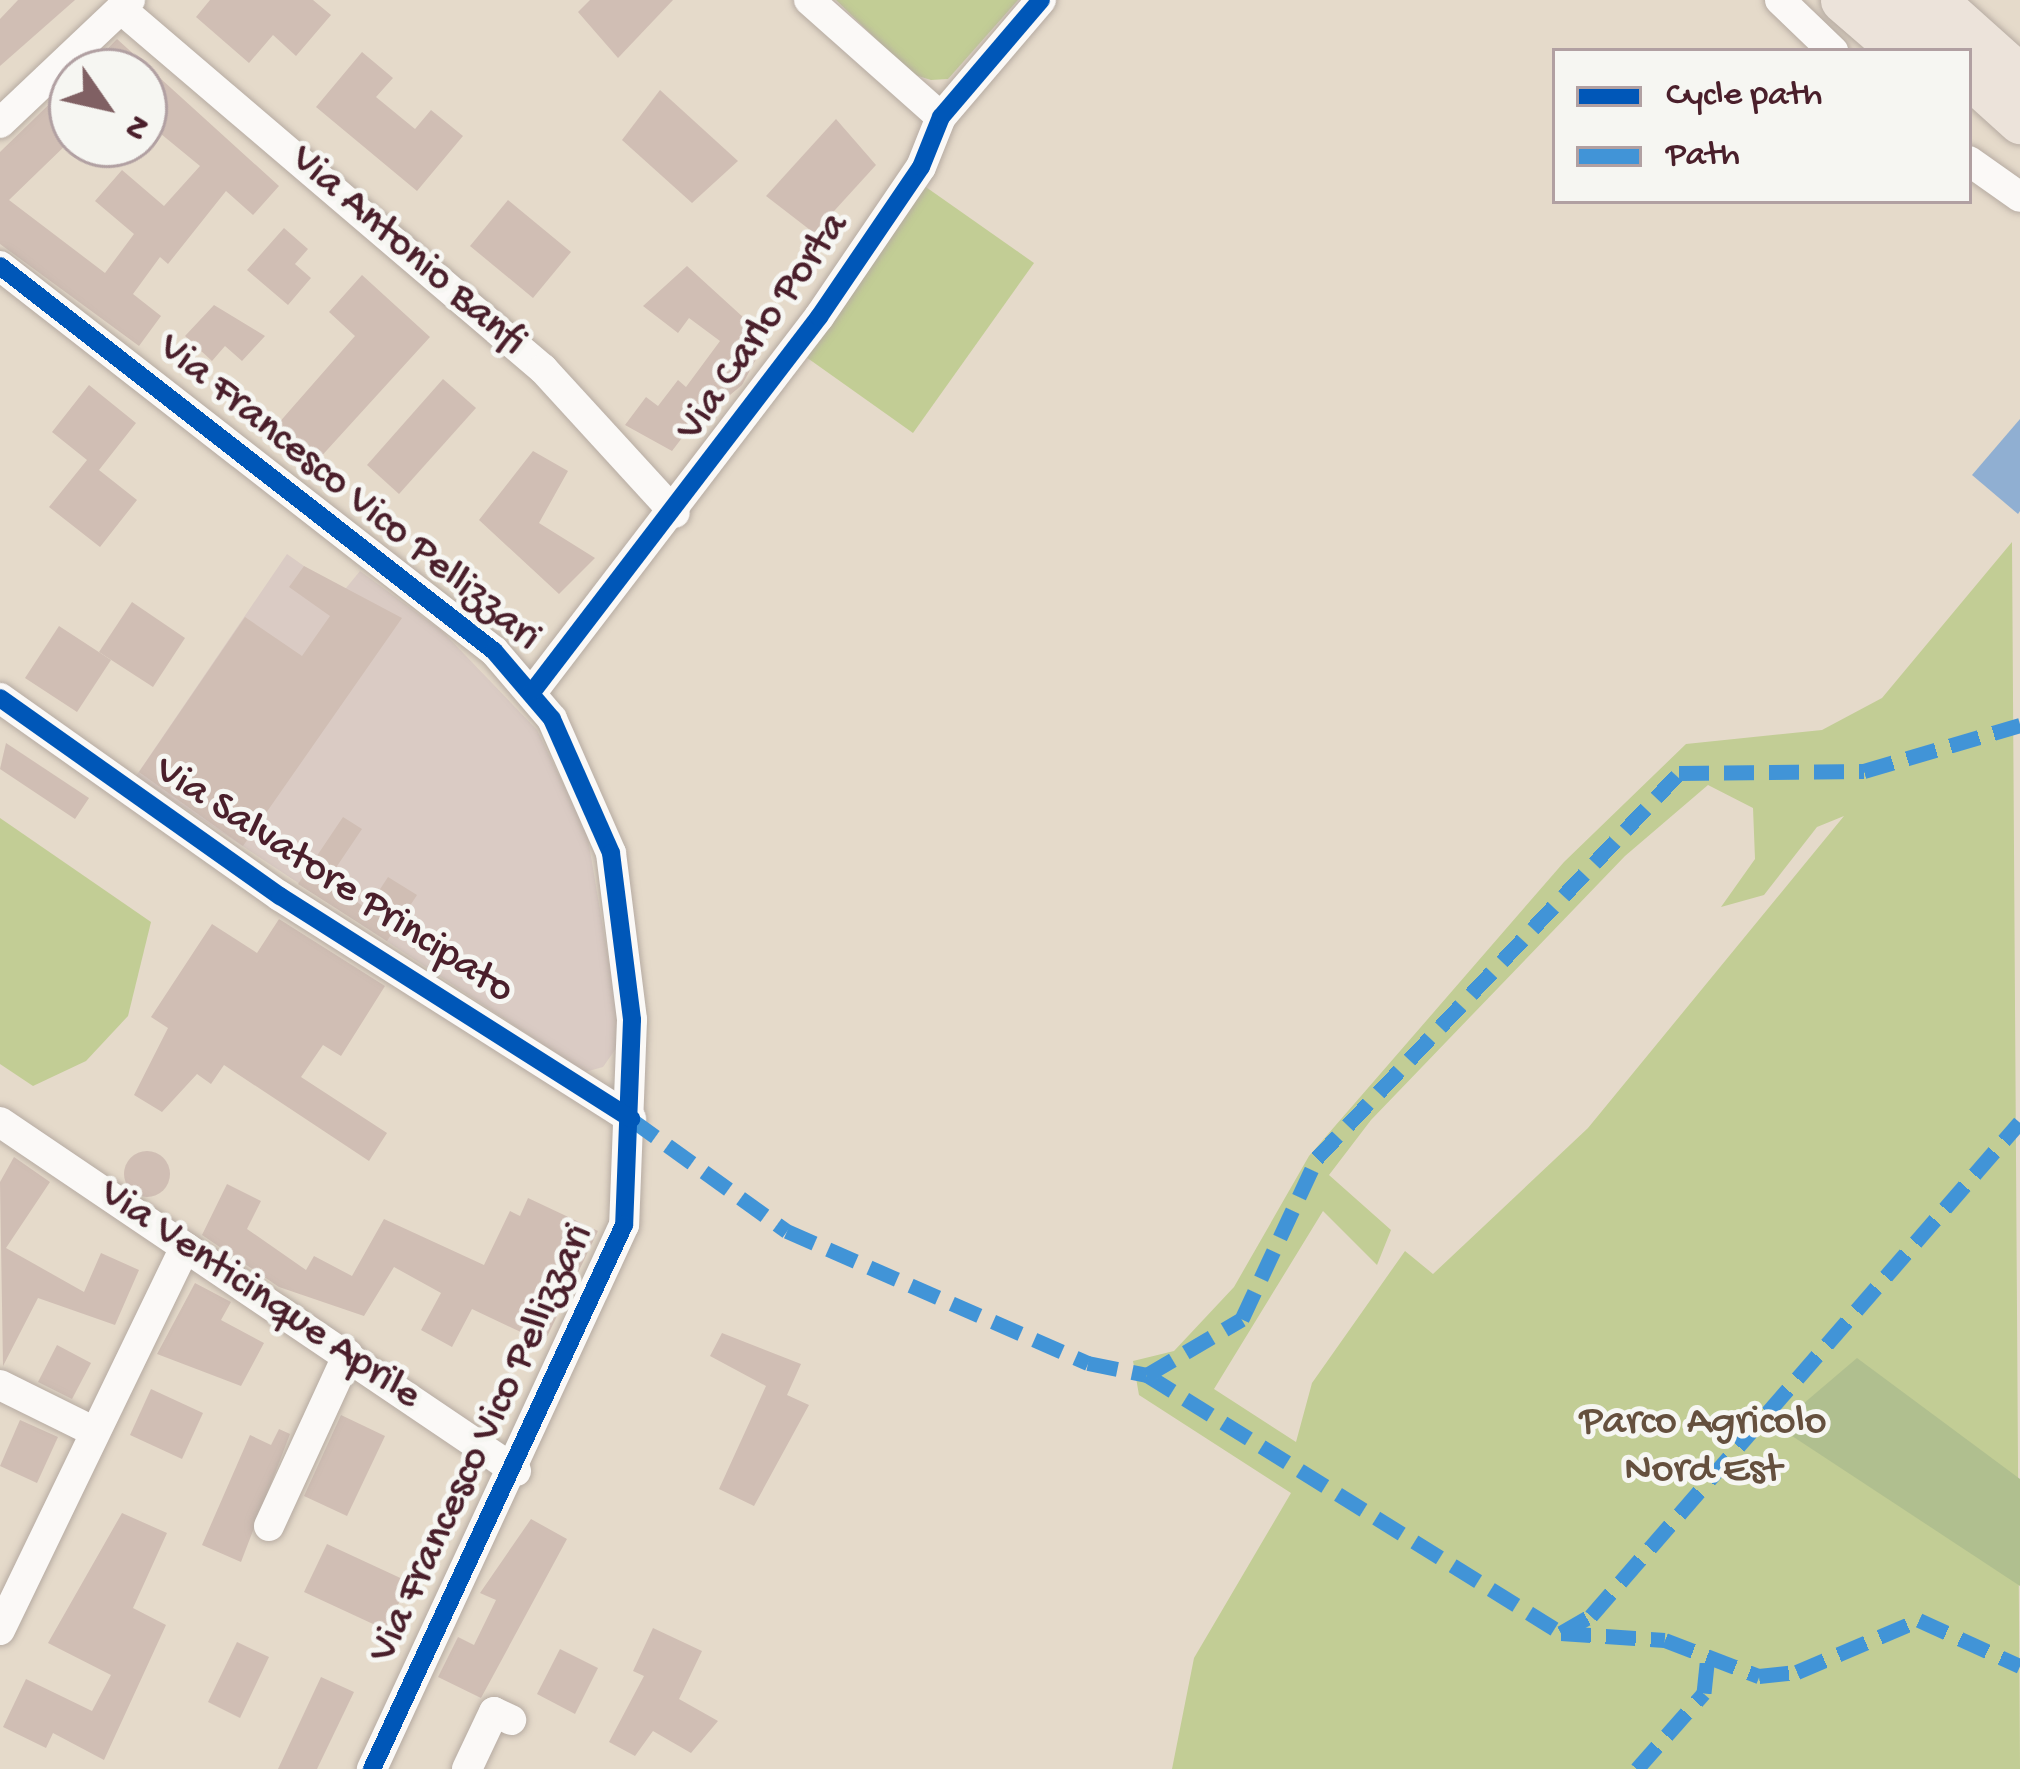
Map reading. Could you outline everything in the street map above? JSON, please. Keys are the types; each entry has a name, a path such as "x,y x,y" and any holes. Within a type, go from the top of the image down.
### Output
{"highway":[{"path":"1843,0 1899,48"},
{"path":"1886,0 1939,48"},
{"path":"1934,0 2020,77"},
{"path":"1974,0 2020,50"},
{"path":"1972,78 2020,121"},
{"path":"1972,109 2020,142"}],"street":[{"path":"809,0 941,118"},
{"name":"Via Carlo Porta","path":"533,691 675,513 922,167 941,118 1041,0"},
{"path":"1780,0 1829,48"},
{"path":"0,122 126,4"},
{"name":"Via Antonio Banfi","path":"126,4 543,369 675,513"},
{"path":"1972,162 2020,197"},
{"name":"Via Francesco Vico Pellizzari","path":"0,266 533,691 610,853 632,1020 624,1225 515,1471 372,1769"},
{"name":"Via Salvatore Principato","path":"0,698 280,896 631,1119"},
{"name":"Via Venticinque Aprile","path":"0,1122 515,1471"},
{"path":"0,1630 12,1573 93,1431 185,1247"},
{"path":"268,1526 348,1354"},
{"path":"0,1384 93,1431"},
{"path":"467,1769 494,1712 511,1720"}],"shaded area":[{"path":"287,554 342,593 360,571 443,632 537,730 587,833 622,1040 603,1067 585,1072 136,776"}],"green space":[{"path":"836,0 1018,0 948,79 931,80 912,74"},
{"path":"923,185 1034,263 913,433 806,357"},
{"name":"Parco Agricolo Nord Est","path":"2012,542 2020,1769 1172,1769 1194,1658 1291,1493 1139,1395 1133,1361 1174,1351 1234,1287 1309,1156 1564,862 1686,744 1822,730 1882,698","holes":["1708,785 1753,808 1755,859 1721,907 1764,895 1817,827 1844,816 1588,1128 1433,1274 1405,1251 1312,1383 1296,1442 1214,1389 1323,1211 1377,1265 1391,1230 1329,1175 1371,1120 1625,856"]},
{"path":"0,818 151,922 128,1016 86,1061 33,1086 0,1064"},
{"path":"1857,1358 2020,1479 2020,1586 1777,1426"}],"water":[{"path":"2020,419 2020,511 2018,514 1972,475"}],"building":[{"path":"18,0 75,0 0,66 0,19"},
{"path":"210,0 313,0 331,15 296,56 273,35 249,63 196,17"},
{"path":"590,0 673,0 618,58 578,12"},
{"path":"362,52 393,78 376,97 415,129 431,110 463,136 417,191 316,107"},
{"path":"168,85 279,186 253,215 226,191 168,264 160,257 133,294 161,316 139,346 0,244 0,152 48,105 48,162 9,200 105,273 134,234 95,201 122,170 164,206 200,166 168,140"},
{"path":"660,90 738,161 692,203 622,140"},
{"path":"836,119 876,165 814,233 766,196"},
{"path":"508,200 571,252 533,298 470,246"},
{"path":"284,228 308,249 295,264 311,278 288,305 247,270"},
{"path":"687,266 767,339 742,385 718,405 711,400 672,451 625,425 646,397 658,406 678,380 686,387 720,341 689,318 678,333 643,306"},
{"path":"362,275 430,337 317,461 277,425 355,336 329,312"},
{"path":"214,305 265,336 242,361 225,346 212,361 185,336"},
{"path":"443,379 476,408 399,494 367,465"},
{"path":"89,385 136,423 99,470 137,500 100,547 49,507 87,460 52,432"},
{"path":"533,451 568,471 539,523 595,558 559,594 479,520"},
{"path":"304,566 402,618 243,846 139,772 245,617 302,656 330,616 289,587"},
{"path":"132,602 185,638 153,687 99,652"},
{"path":"59,626 111,660 77,712 25,678"},
{"path":"6,743 89,798 75,819 0,769"},
{"path":"343,817 362,829 327,881 367,909 388,877 417,895 387,941 298,884"},
{"path":"279,919 385,986 341,1056 323,1045 301,1077 387,1133 369,1161 224,1065 211,1084 197,1074 162,1112 134,1095 168,1028 151,1017 212,924 257,953"},
{"path":"147,1151 163,1158 170,1174 163,1190 147,1197 131,1190 124,1174 131,1158"},
{"path":"14,1157 50,1182 6,1248 84,1292 101,1253 139,1270 115,1325 38,1298 3,1366 0,1182"},
{"path":"227,1184 261,1201 247,1229 306,1270 314,1256 352,1276 384,1219 484,1265 510,1211 520,1216 528,1198 598,1231 544,1343 472,1309 452,1347 421,1330 441,1293 394,1267 364,1316 279,1287 202,1235"},
{"path":"195,1283 231,1302 221,1320 264,1343 241,1386 157,1354"},
{"path":"722,1333 801,1364 787,1395 809,1405 754,1506 719,1489 766,1386 710,1356"},
{"path":"57,1345 91,1363 72,1399 38,1382"},
{"path":"151,1389 203,1413 182,1459 130,1435"},
{"path":"341,1415 385,1436 347,1516 304,1496"},
{"path":"20,1420 58,1437 37,1483 0,1466"},
{"path":"279,1429 290,1434 241,1562 202,1545 250,1435 271,1445"},
{"path":"122,1513 167,1533 133,1608 166,1625 104,1760 53,1733 46,1748 3,1727 26,1679 92,1711 111,1675 48,1643"},
{"path":"531,1519 567,1539 481,1698 438,1677 458,1637 474,1645 496,1600 480,1593"},
{"path":"327,1544 409,1582 386,1630 304,1592"},
{"path":"653,1628 702,1651 679,1699 718,1721 691,1753 653,1731 635,1756 609,1742 644,1676 633,1671"},
{"path":"237,1642 269,1657 240,1718 208,1702"},
{"path":"560,1649 598,1668 575,1714 537,1694"},
{"path":"321,1677 354,1692 317,1769 278,1769"}],"marked path":[{"path":"1147,1375 1242,1319 1317,1158 1679,773 1864,771 2020,725"},
{"path":"631,1119 787,1231 1088,1363 1147,1375 1561,1633 1665,1640 1759,1676 1797,1672 1919,1620 2020,1666"},
{"path":"1561,1633 1591,1616 2020,1122"},
{"path":"1637,1769 1704,1693 1708,1656"}],"cycle path":[{"path":"533,691 819,317 921,167 941,117 1041,0"},
{"path":"0,266 494,651 552,719 611,853 632,1020 624,1225 372,1769"},
{"path":"0,698 280,896 631,1119"}]}
